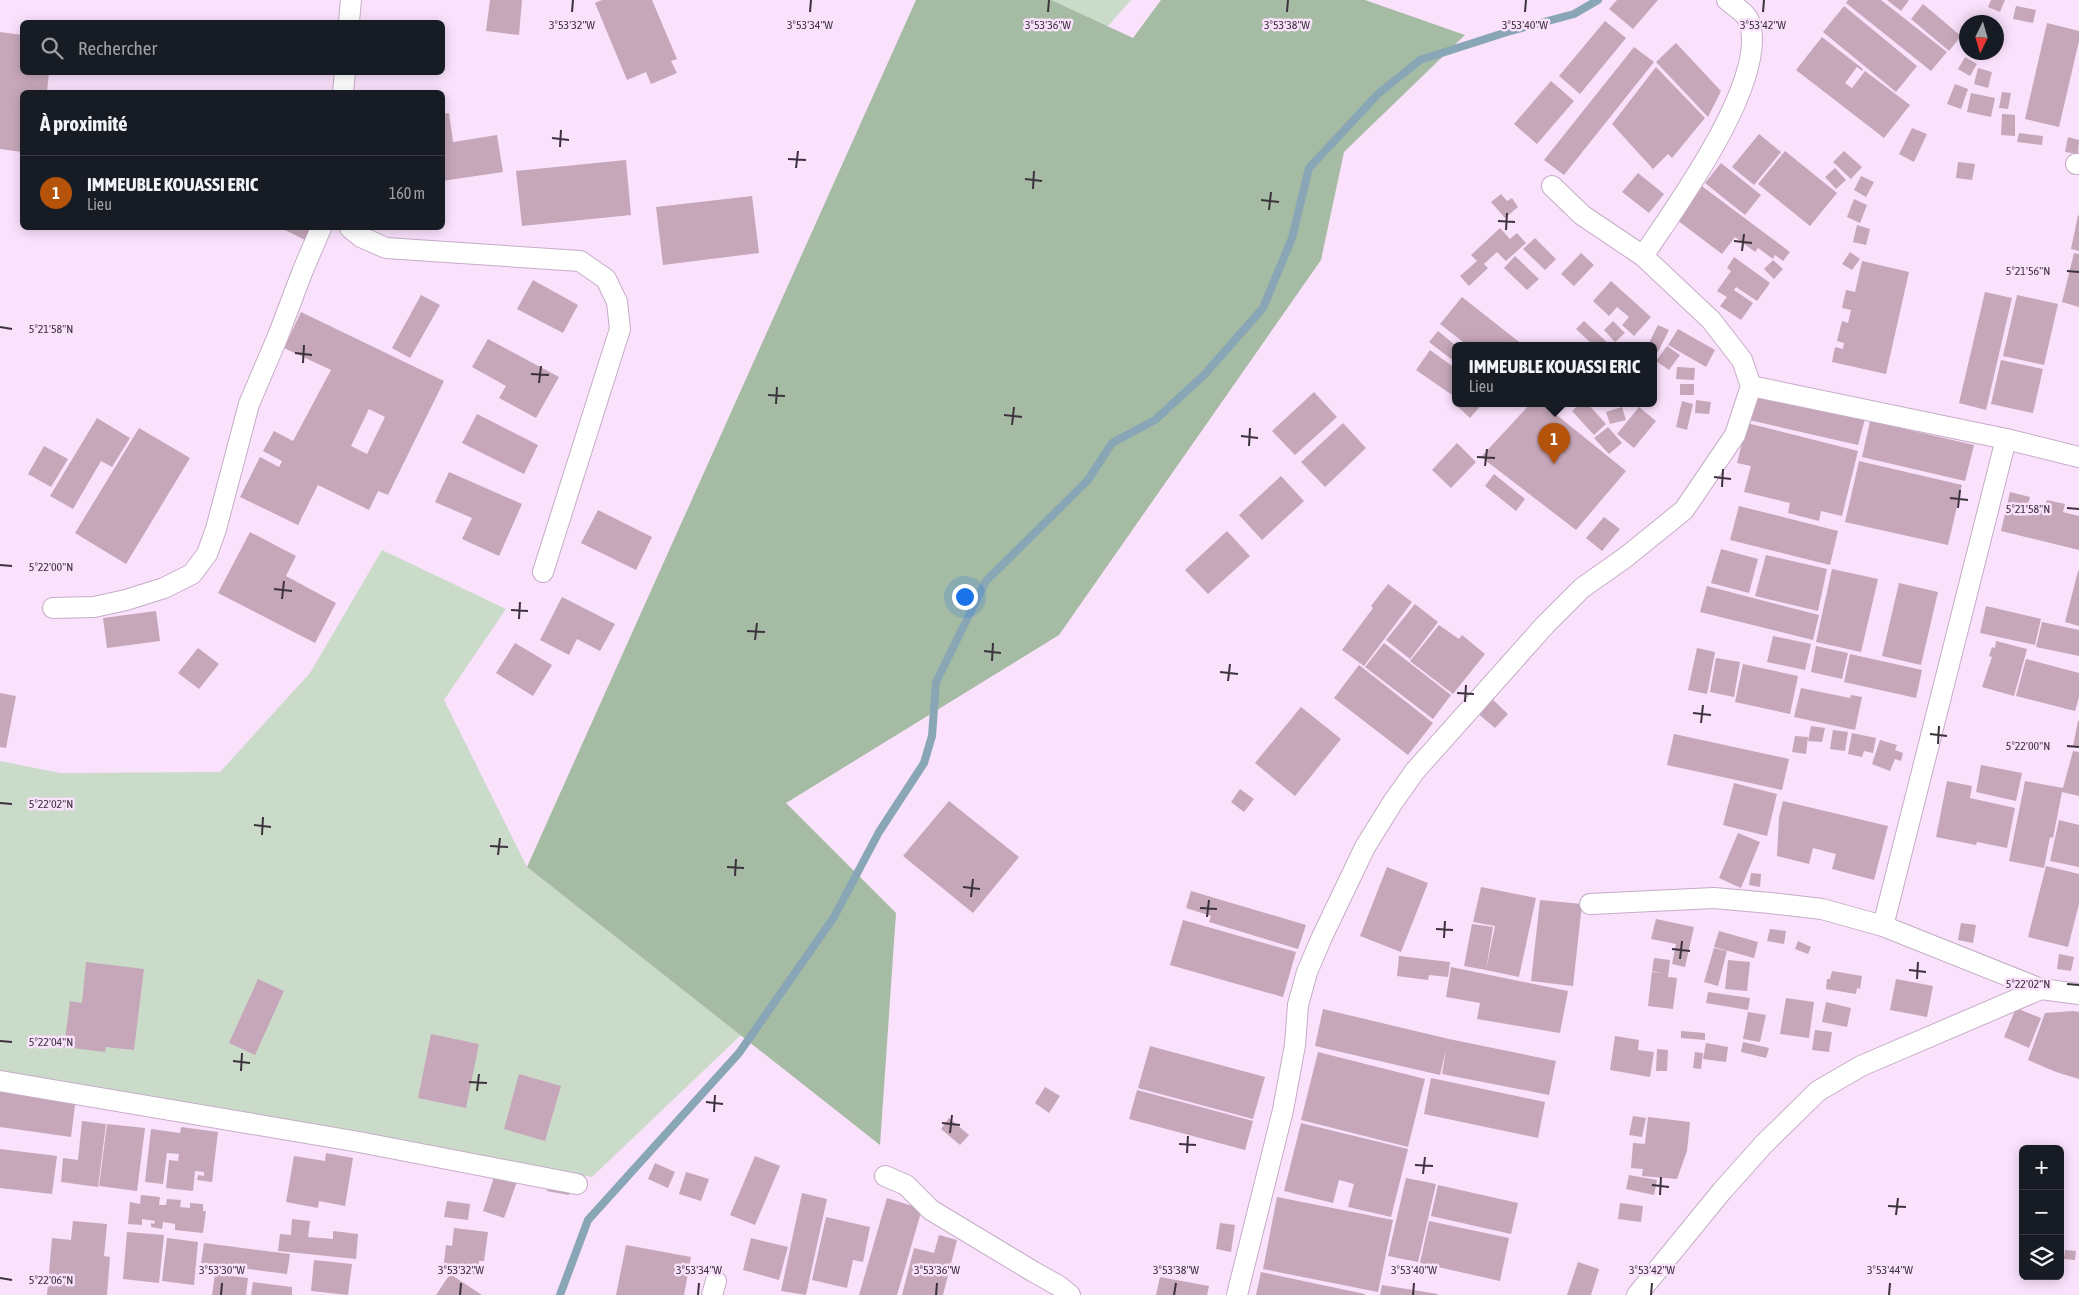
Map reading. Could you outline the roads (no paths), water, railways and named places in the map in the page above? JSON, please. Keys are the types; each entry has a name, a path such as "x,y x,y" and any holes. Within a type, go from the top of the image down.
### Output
{"street":[{"path":"349,20 351,0"},
{"path":"1643,256 1708,159 1732,112 1750,61 1752,39 1748,20 1739,3"},
{"path":"343,90 345,75"},
{"path":"1237,1295 1283,1110 1295,1046 1298,1006 1307,972 1330,919 1366,848 1393,802 1416,771 1545,625 1582,588 1684,510 1735,435 1751,386 1742,360 1712,320 1643,256 1582,216 1552,186"},
{"path":"53,608 94,607 126,600 164,588 192,574 207,554 216,530 249,404 278,336 302,270 320,230"},
{"path":"352,230 361,238 386,248 580,261 606,279 617,302 620,329 543,572"},
{"path":"1751,386 2006,439 2079,457"},
{"path":"1883,926 2006,439"},
{"path":"1590,904 1714,898 1770,902 1822,909 1883,926 2041,989 2079,994"},
{"path":"1637,1295 1722,1191 1763,1146 1818,1091 1861,1066 2041,989"},
{"path":"0,1081 359,1142 577,1184"},
{"path":"885,1176 906,1185 931,1210 1059,1286 1070,1295"}],"waterway":[{"path":"560,1295 588,1220 739,1053 834,917 879,832 924,763 932,736 936,682 986,581 1088,480 1112,443 1155,420 1204,375 1263,308 1292,238 1309,168 1378,94 1420,60 1507,32 1574,14 1598,0"}],"place":[{"name":"IMMEUBLE KOUASSI ERIC","path":"1554,464"}]}
